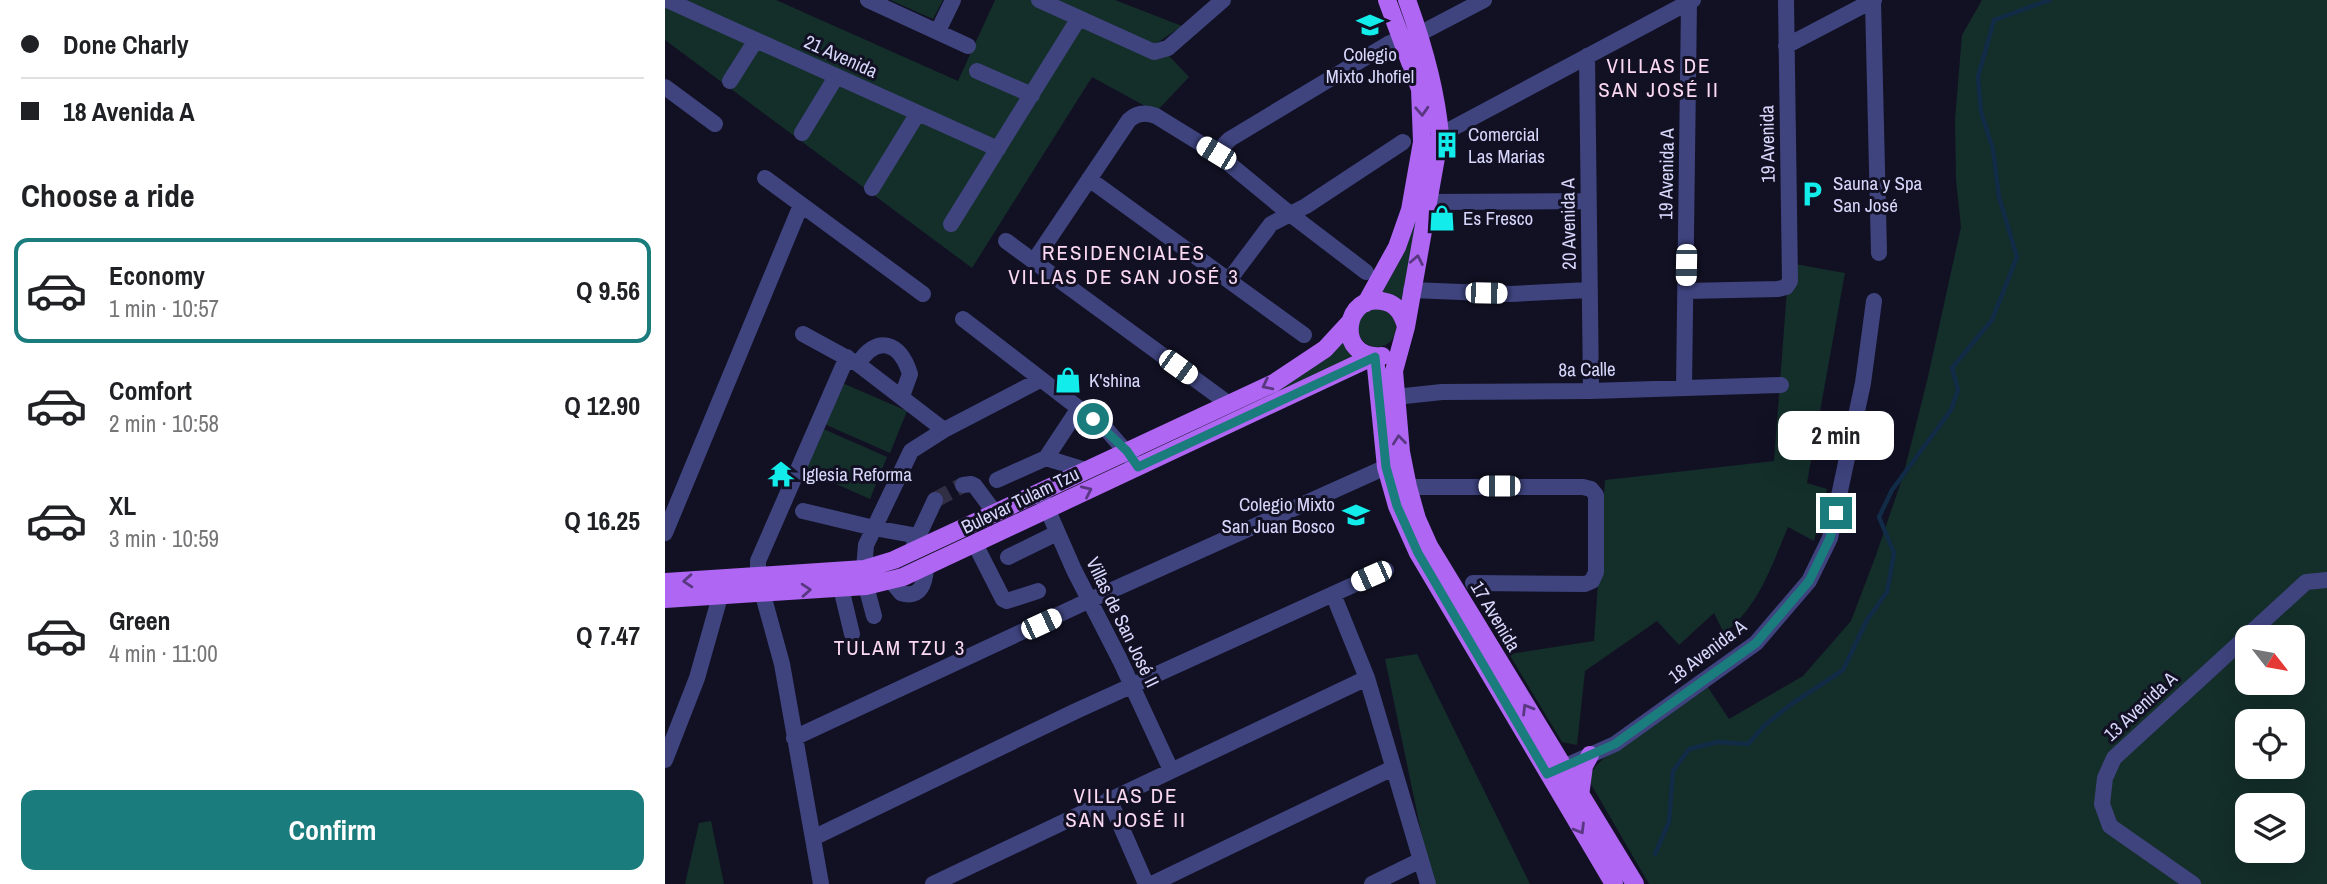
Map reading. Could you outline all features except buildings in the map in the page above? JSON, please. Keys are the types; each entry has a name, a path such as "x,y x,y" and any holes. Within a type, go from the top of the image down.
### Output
{"main road":[{"path":"1387,0 1411,36 1438,107 1440,135 1401,345 1394,352 1374,357 1356,348 1349,332 1349,323 1352,314 1366,303 1397,247 1410,210 1422,142 1420,89 1411,36 1407,0"},
{"path":"1366,303 1384,301 1392,304 1399,310 1406,327"},
{"name":"Bulevar Tulam Tzu","path":"665,582 724,579 761,585 841,588 865,578 914,544 995,513 1283,376 1325,349 1349,323"},
{"name":"17 Avenida","path":"1401,345 1394,371 1395,397 1401,452 1417,519 1429,546 1555,771 1614,884"},
{"name":"Bulevar Tulam Tzu","path":"665,599 721,597 761,585 865,578 891,580 926,568 1374,357"},
{"name":"17 Avenida","path":"1374,357 1386,467 1397,506 1418,553 1555,771 1580,796 1635,884"},
{"path":"995,513 1002,532"},
{"path":"1580,796 1584,766 1590,755"}],"street":[{"name":"21 Avenida","path":"667,0 998,149"},
{"path":"868,0 968,46"},
{"path":"938,31 953,0"},
{"path":"1039,0 1149,51 1159,52 1168,48 1223,0"},
{"path":"1216,153 1230,139 1377,51 1484,0"},
{"name":"19 Avenida","path":"1686,291 1786,287 1790,281 1786,0"},
{"path":"1786,46 1873,0 1879,253"},
{"path":"1440,135 1691,1"},
{"name":"19 Avenida A","path":"1684,388 1691,1"},
{"path":"951,224 1079,18"},
{"path":"730,81 756,40"},
{"name":"20 Avenida A","path":"1587,56 1591,391"},
{"path":"977,71 1032,95"},
{"path":"802,133 836,77"},
{"path":"665,87 715,124"},
{"path":"872,188 918,113"},
{"path":"1034,261 1129,120 1142,114 1156,116 1216,153 1366,272"},
{"path":"1229,280 1271,224 1403,142"},
{"path":"765,178 923,294"},
{"path":"1089,179 1304,335"},
{"path":"1427,202 1588,201"},
{"path":"665,533 801,205"},
{"path":"1006,241 1229,404"},
{"path":"1411,290 1511,294 1590,290"},
{"name":"18 Avenida A","path":"1555,771 1615,744 1756,643 1809,581 1830,538 1863,383 1874,301"},
{"path":"963,319 1079,408 1127,451 1138,467"},
{"path":"803,334 852,361 944,430"},
{"path":"821,884 782,664 761,585 758,561 852,361 878,344 887,344 897,351 908,366 910,374 902,396"},
{"path":"874,616 865,578 866,545 911,451 944,430 1040,380"},
{"name":"8a Calle","path":"1395,397 1442,392 1781,385"},
{"path":"997,480 1046,458 1079,408"},
{"path":"1046,458 1085,470"},
{"path":"794,738 1090,600 1386,467"},
{"path":"963,485 975,486 995,513"},
{"path":"1408,487 1583,487 1591,489 1596,495 1596,572 1592,581 1585,584 1473,583"},
{"name":"Villas de San José II","path":"1040,491 1057,533 1171,770"},
{"path":"803,511 874,528 914,544 935,500"},
{"path":"1008,557 1057,533"},
{"path":"975,544 1003,599 1007,601 1038,591"},
{"path":"813,838 1132,686 1386,570"},
{"path":"665,760 697,678 724,579"},
{"name":"13 Avenida A","path":"2193,884 2110,826 2102,804 2105,778 2115,758 2306,582 2327,580"},
{"path":"841,588 852,634"},
{"path":"1333,594 1367,678 1428,884"},
{"path":"933,884 1367,678"},
{"path":"1109,799 1149,884 1393,768"},
{"path":"1372,884 1421,860"}],"green space":[{"path":"665,0 776,0 958,81 995,0 1115,0 1182,26 1157,43 1189,77 1156,112 1092,77 972,268 665,40"},
{"path":"890,0 943,0 933,19"},
{"path":"1982,0 2327,0 2327,884 1649,884 1588,779 1604,758 1707,686 1729,719 1803,676 1851,621 1903,476 1961,227 1956,180 1955,119 1962,35"},
{"path":"1420,208 1402,311 1376,297"},
{"path":"1789,263 1845,273 1807,483 1827,489 1814,541 1788,527 1770,571 1755,598 1736,623 1724,633 1714,613 1679,645 1657,621 1585,671 1577,745 1562,742 1509,654 1594,641 1605,480 1774,461"},
{"path":"1377,309 1390,315 1396,328 1390,341 1377,347 1364,341 1358,328 1364,315"},
{"path":"1346,333 1361,356 1261,405 1260,400"},
{"path":"840,382 907,411 890,453 822,423"},
{"path":"819,427 887,457 870,499 802,469"},
{"path":"1417,654 1530,884 1432,884 1385,659"},
{"path":"711,821 724,884 685,884 699,823"}],"waterway":[{"path":"1655,854 1669,822 1673,771 1689,749 1717,742 1748,744 1765,725 1790,705 1843,670 1867,620 1887,592 1894,553 1879,517 1892,490 1951,410 1958,390 1952,368 1992,320 2017,257 1999,197 1993,149 1981,112 1978,77 1994,20 2050,0"}],"tunnel":[{"path":"935,500 963,485"}],"place":[{"name":"Colegio Mixto Jhofiel","path":"1370,25"},
{"name":"Comercial Las Marias","path":"1447,145"},
{"name":"Sauna y Spa San José","path":"1812,194"},
{"name":"Es Fresco","path":"1442,218"},
{"name":"K'shina","path":"1068,380"},
{"name":"Iglesia Reforma","path":"781,474"},
{"name":"Colegio Mixto San Juan Bosco","path":"1356,515"}],"district":[{"name":"VILLAS DE SAN JOSÉ II","path":"1659,77"},
{"name":"RESIDENCIALES VILLAS DE SAN JOSÉ 3","path":"1124,264"},
{"name":"TULAM TZU 3","path":"900,647"},
{"name":"VILLAS DE SAN JOSÉ II","path":"1126,807"}],"route":[{"path":"1093,419 1127,451 1138,467 1375,357 1386,467 1397,506 1418,553 1547,774 1615,744 1756,643 1809,581 1830,538 1836,513"}]}
